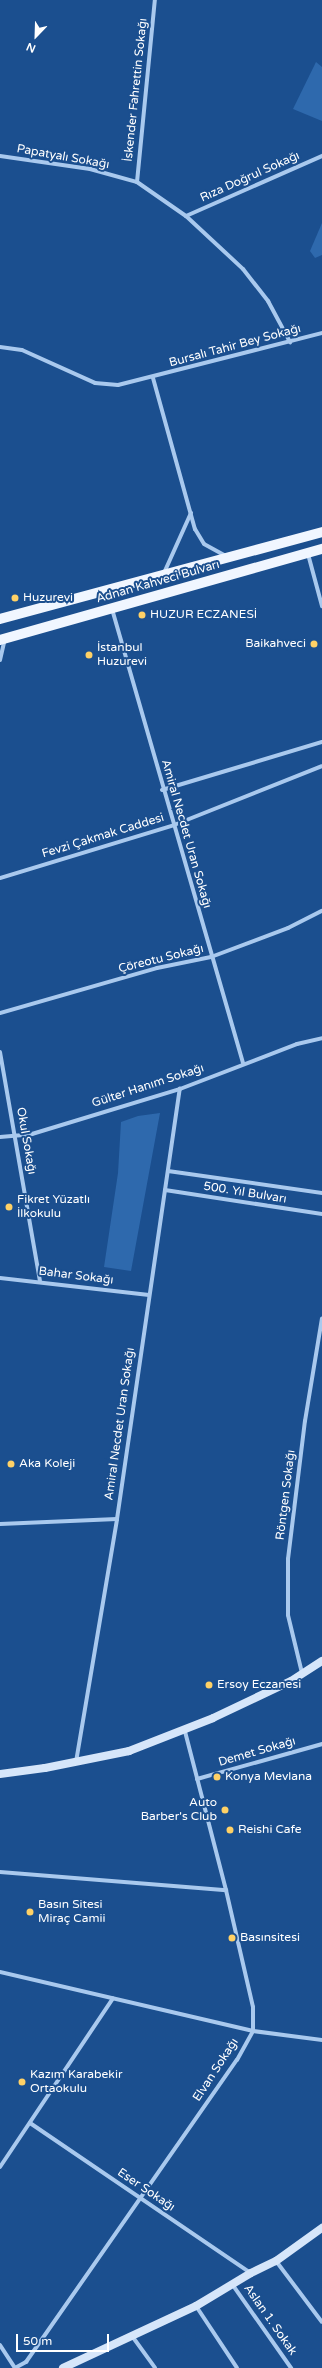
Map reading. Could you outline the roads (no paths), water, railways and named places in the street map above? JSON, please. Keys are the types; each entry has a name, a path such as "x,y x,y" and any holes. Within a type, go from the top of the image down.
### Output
{"main road":[{"name":"Adnan Kahveci Bulvarı","path":"0,619 322,532"},
{"name":"Adnan Kahveci Bulvarı","path":"2,639 321,551"},
{"path":"0,1774 76,1762 129,1751 185,1731 302,1673 322,1661"},
{"path":"63,2368 74,2366 132,2336 196,2306 251,2273 276,2261 322,2228"}],"street":[{"name":"İskender Fahrettin Sokağı","path":"137,182 155,0"},
{"name":"Papatyalı Sokağı","path":"0,156 90,169 137,182 186,216 244,269 268,301 290,342"},
{"name":"Rıza Doğrul Sokağı","path":"186,216 322,156"},
{"name":"Bursalı Tahir Bey Sokağı","path":"0,347 22,350 95,383 118,385 153,378 322,333"},
{"path":"153,378 195,529 204,544 230,558"},
{"path":"162,575 191,513"},
{"path":"308,554 322,606"},
{"name":"Amiral Necdet Uran Sokağı","path":"112,609 162,790 174,826 243,1064"},
{"path":"0,660 2,639"},
{"path":"162,790 322,742"},
{"name":"Fevzi Çakmak Caddesi","path":"0,878 174,826 322,766"},
{"name":"Çöreotu Sokağı","path":"0,1013 156,968 211,957 288,928 322,911"},
{"name":"Gülter Hanım Sokağı","path":"0,1137 32,1134 180,1089 297,1044 322,1038"},
{"name":"Okul Sokağı","path":"0,1052 40,1281"},
{"name":"Amiral Necdet Uran Sokağı","path":"76,1762 117,1519 180,1089"},
{"name":"500. Yıl Bulvarı","path":"168,1171 322,1193"},
{"name":"500. Yıl Bulvarı","path":"165,1190 322,1214"},
{"name":"Bahar Sokağı","path":"0,1278 40,1281 149,1295"},
{"name":"Röntgen Sokağı","path":"302,1673 288,1614 288,1559 305,1421 322,1318"},
{"path":"0,1524 117,1519"},
{"name":"Elvan Sokağı","path":"15,2368 26,2362 237,2060 252,2031 253,2007 226,1890 185,1731"},
{"name":"Demet Sokağı","path":"198,1779 322,1744"},
{"path":"0,1872 226,1890"},
{"path":"0,1972 252,2031 322,2040"},
{"path":"0,2167 113,1998"},
{"name":"Eser Sokağı","path":"30,2123 251,2273"},
{"path":"276,2261 322,2322"},
{"name":"Aslan 1. Sokak","path":"232,2284 291,2368"},
{"path":"196,2306 237,2368"},
{"path":"132,2336 155,2368"},
{"path":"0,2345 15,2368"}],"place":[{"name":"Huzurevi","path":"15,598"},
{"name":"HUZUR ECZANESİ","path":"142,615"},
{"name":"Baikahveci","path":"314,644"},
{"name":"İstanbul Huzurevi","path":"89,655"},
{"name":"Fikret Yüzatlı İlkokulu","path":"9,1207"},
{"name":"Aka Koleji","path":"11,1464"},
{"name":"Ersoy Eczanesi","path":"209,1685"},
{"name":"Konya Mevlana","path":"217,1777"},
{"name":"Auto Barber's Club","path":"225,1810"},
{"name":"Reishi Cafe","path":"230,1830"},
{"name":"Basın Sitesi Miraç Camii","path":"30,1912"},
{"name":"Basınsitesi","path":"232,1938"},
{"name":"Kazım Karabekir Ortaokulu","path":"22,2082"}]}
